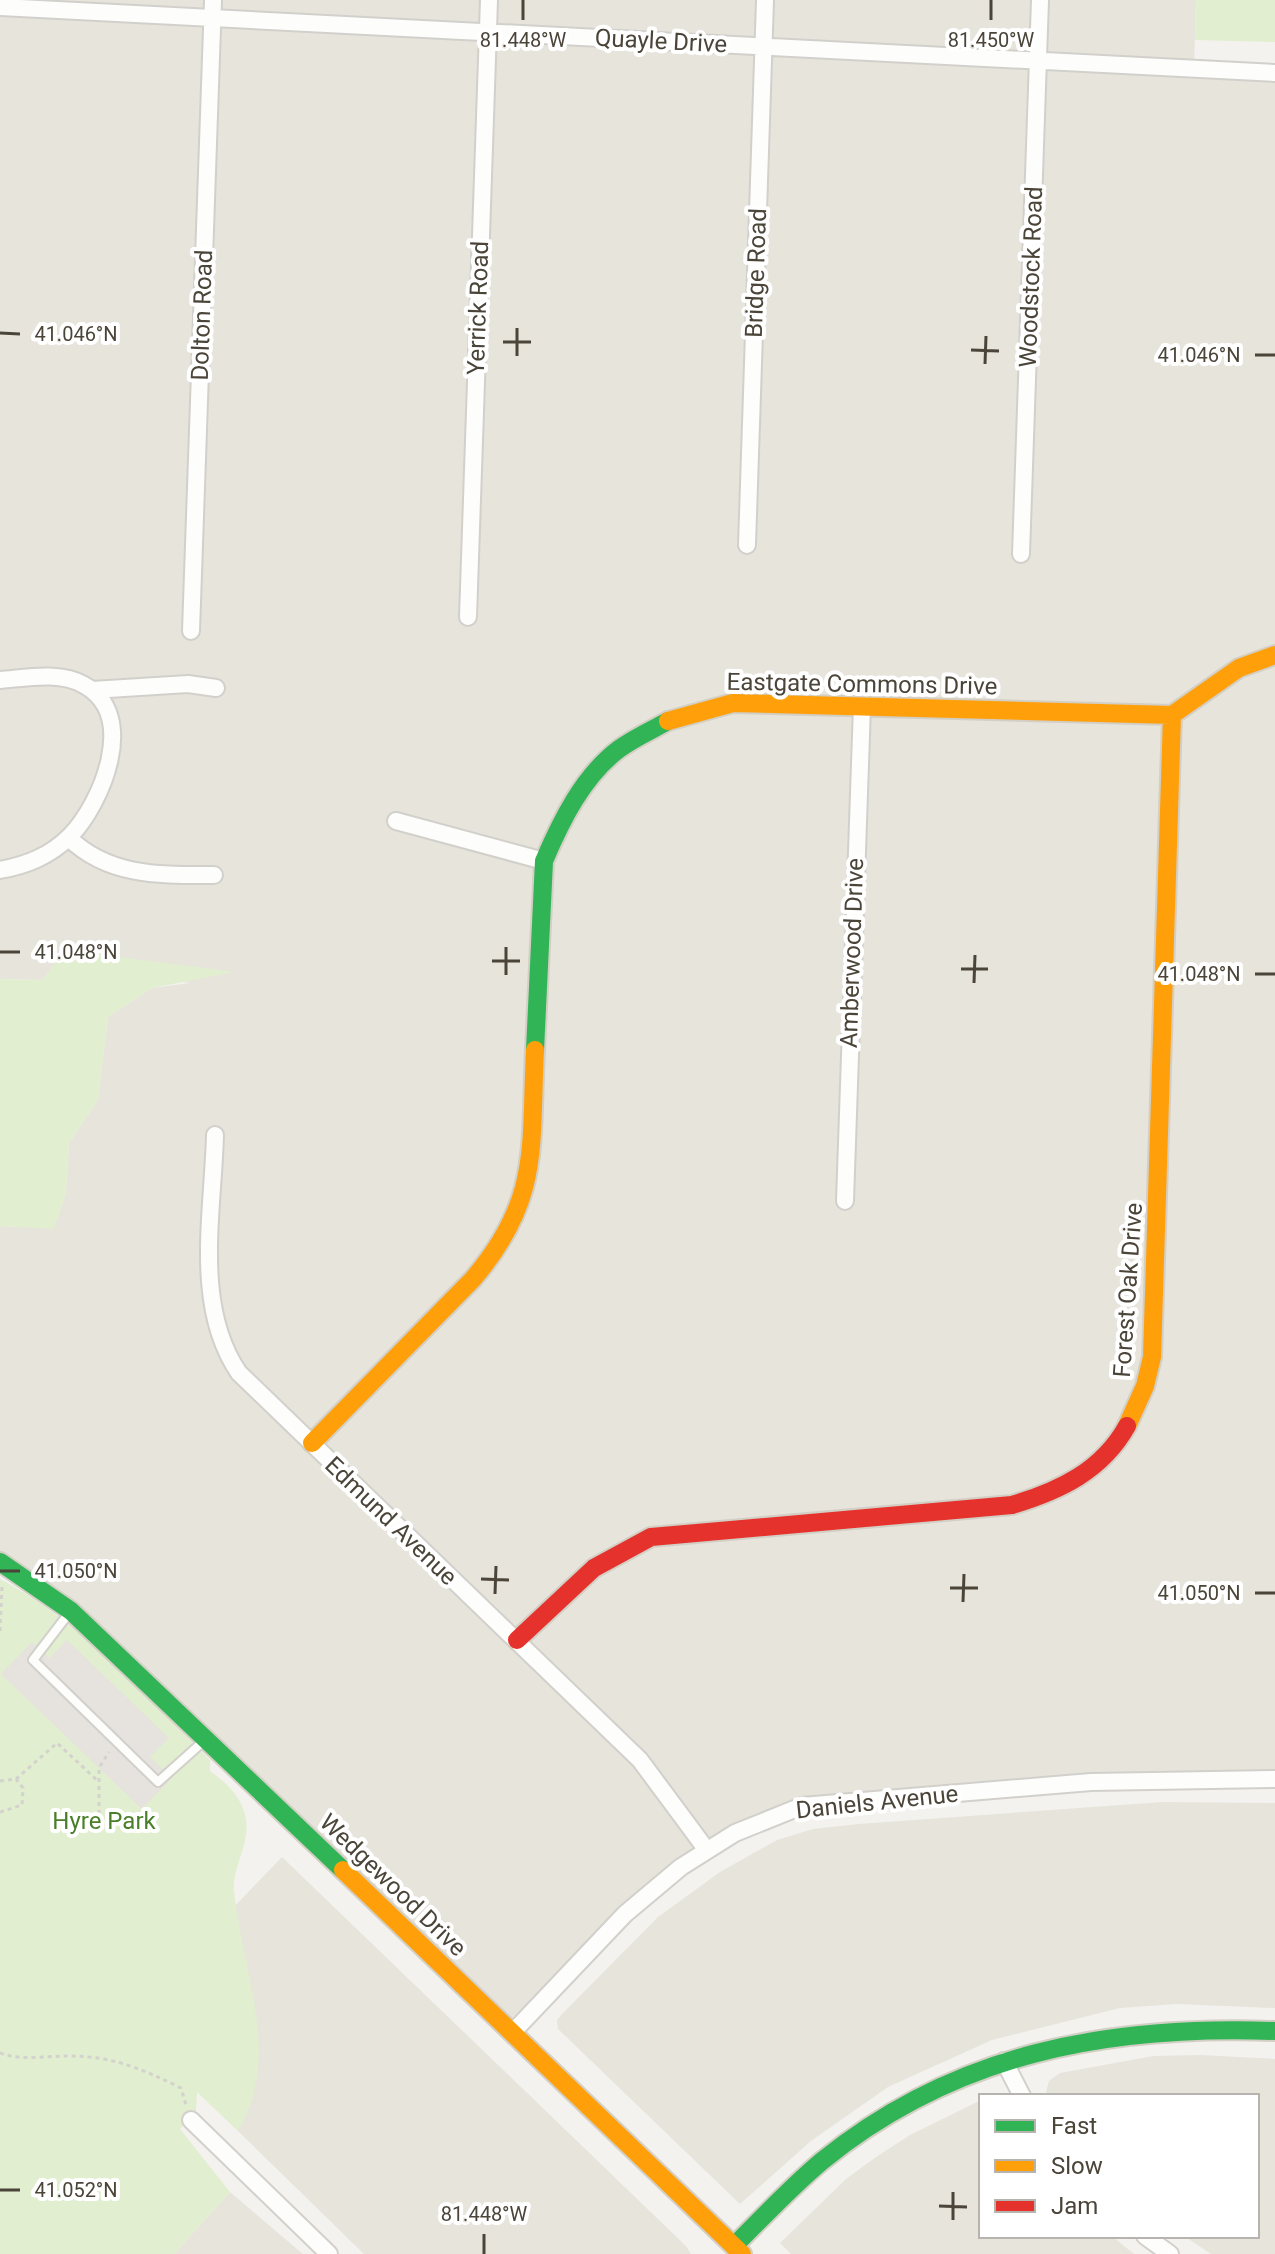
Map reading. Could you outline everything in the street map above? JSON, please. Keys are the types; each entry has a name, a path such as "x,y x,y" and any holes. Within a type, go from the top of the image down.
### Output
{"street":[{"name":"Dolton Road","path":"191,631 213,0"},
{"name":"Yerrick Road","path":"468,617 489,0"},
{"name":"Bridge Road","path":"747,545 765,0"},
{"name":"Woodstock Road","path":"1021,554 1040,0"},
{"name":"Quayle Drive","path":"0,7 1275,73"},
{"path":"1172,715 1239,668 1275,655"},
{"path":"0,680 55,677 83,684 92,690 110,719 111,748 105,777 92,806 69,838 36,861 0,870"},
{"path":"92,690 188,684 216,688"},
{"name":"Eastgate Commons Drive","path":"312,1443 473,1279 497,1251 521,1208 531,1165 544,861 570,805 590,777 619,749 645,731 675,717 733,703 1172,715"},
{"name":"Amberwood Drive","path":"845,1201 862,706"},
{"name":"Forest Oak Drive","path":"517,1640 592,1567 621,1549 651,1537 1012,1505 1042,1498 1071,1484 1118,1443 1142,1400 1152,1357 1172,715"},
{"path":"396,821 544,861"},
{"path":"69,838 91,857 135,872 214,875"},
{"name":"Edmund Avenue","path":"215,1135 210,1286 216,1329 239,1373 640,1760 706,1849"},
{"name":"Wedgewood Drive","path":"1,1562 71,1611 513,2032 734,2251"},
{"name":"Daniels Avenue","path":"513,2032 625,1914 706,1849 802,1806 1105,1781 1275,1779"},
{"path":"734,2251 786,2193 834,2151 879,2120 949,2082 1004,2061 1083,2038 1127,2031 1199,2027 1275,2031"},
{"path":"1004,2061 1021,2094"},
{"path":"191,2120 329,2254"},
{"path":"1148,2238 1170,2254"}],"lane":[{"path":"71,1611 33,1660 158,1782 206,1739"}],"path":[{"path":"0,1631 1,1562"},
{"path":"99,1814 99,1768 115,1740"},
{"path":"0,1781 16,1779 57,1743 99,1782"},
{"path":"0,1812 22,1805 23,1788 16,1779"},
{"path":"0,2053 11,2057 71,2056 128,2062 181,2088 191,2120"}],"shaded area":[{"path":"0,0 1196,0 1194,68 1275,73 1275,1779 1134,1780 772,1817 654,1887 513,2032 273,1802 0,1562 0,1226 54,1228 66,1193 69,1143 98,1100 108,1017 152,988 190,983 55,963 43,980 0,979"},
{"path":"67,1640 169,1738 150,1757 172,1778 142,1809 1,1674 32,1642 49,1658"},
{"path":"1162,1802 1275,1803 1275,2008 1177,2004 1120,2008 992,2040 888,2087 811,2141 740,2204 558,2029 557,2020 563,2013 658,1917 720,1872 777,1840 813,1829 859,1824"},
{"path":"282,1857 691,2254 364,2254 197,2091 203,1939"},
{"path":"1153,2056 1275,2059 1275,2254 1211,2254 1187,2238 1259,2238 1259,2094 1046,2092 1049,2081 1060,2073"},
{"path":"979,2101 979,2238 1114,2238 1134,2254 791,2254 780,2243 846,2179 910,2135"},
{"path":"230,2192 303,2254 174,2254"}],"green space":[{"path":"1196,0 1275,0 1275,42 1195,40"},
{"path":"72,951 235,972 152,988 108,1017 98,1100 69,1143 66,1193 54,1229 0,1226 0,979 43,980 55,963"},
{"name":"Hyre Park","path":"0,1579 58,1616 111,1662 210,1760 210,1771 233,1791 244,1811 246,1838 234,1891 256,2013 259,2043 257,2073 251,2102 238,2131 197,2092 196,2112 180,2129 230,2192 174,2254 0,2254"}],"traffic: fast":[{"path":"535,1050 544,861 566,815 594,772 619,749 668,721"},
{"path":"0,1562 71,1611 343,1870"},
{"path":"734,2246 822,2161 873,2124 925,2094 980,2071 1036,2053 1093,2041 1213,2030 1275,2031"}],"traffic: slow":[{"path":"668,721 733,703 1172,715 1239,668 1275,655"},
{"path":"1127,1426 1145,1386 1152,1357 1172,715"},
{"path":"312,1443 473,1279 511,1223 528,1171 535,1050"},
{"path":"343,1870 742,2254"}],"traffic: jam":[{"path":"517,1640 594,1568 651,1537 1012,1505 1078,1477 1105,1455 1127,1426"}]}
